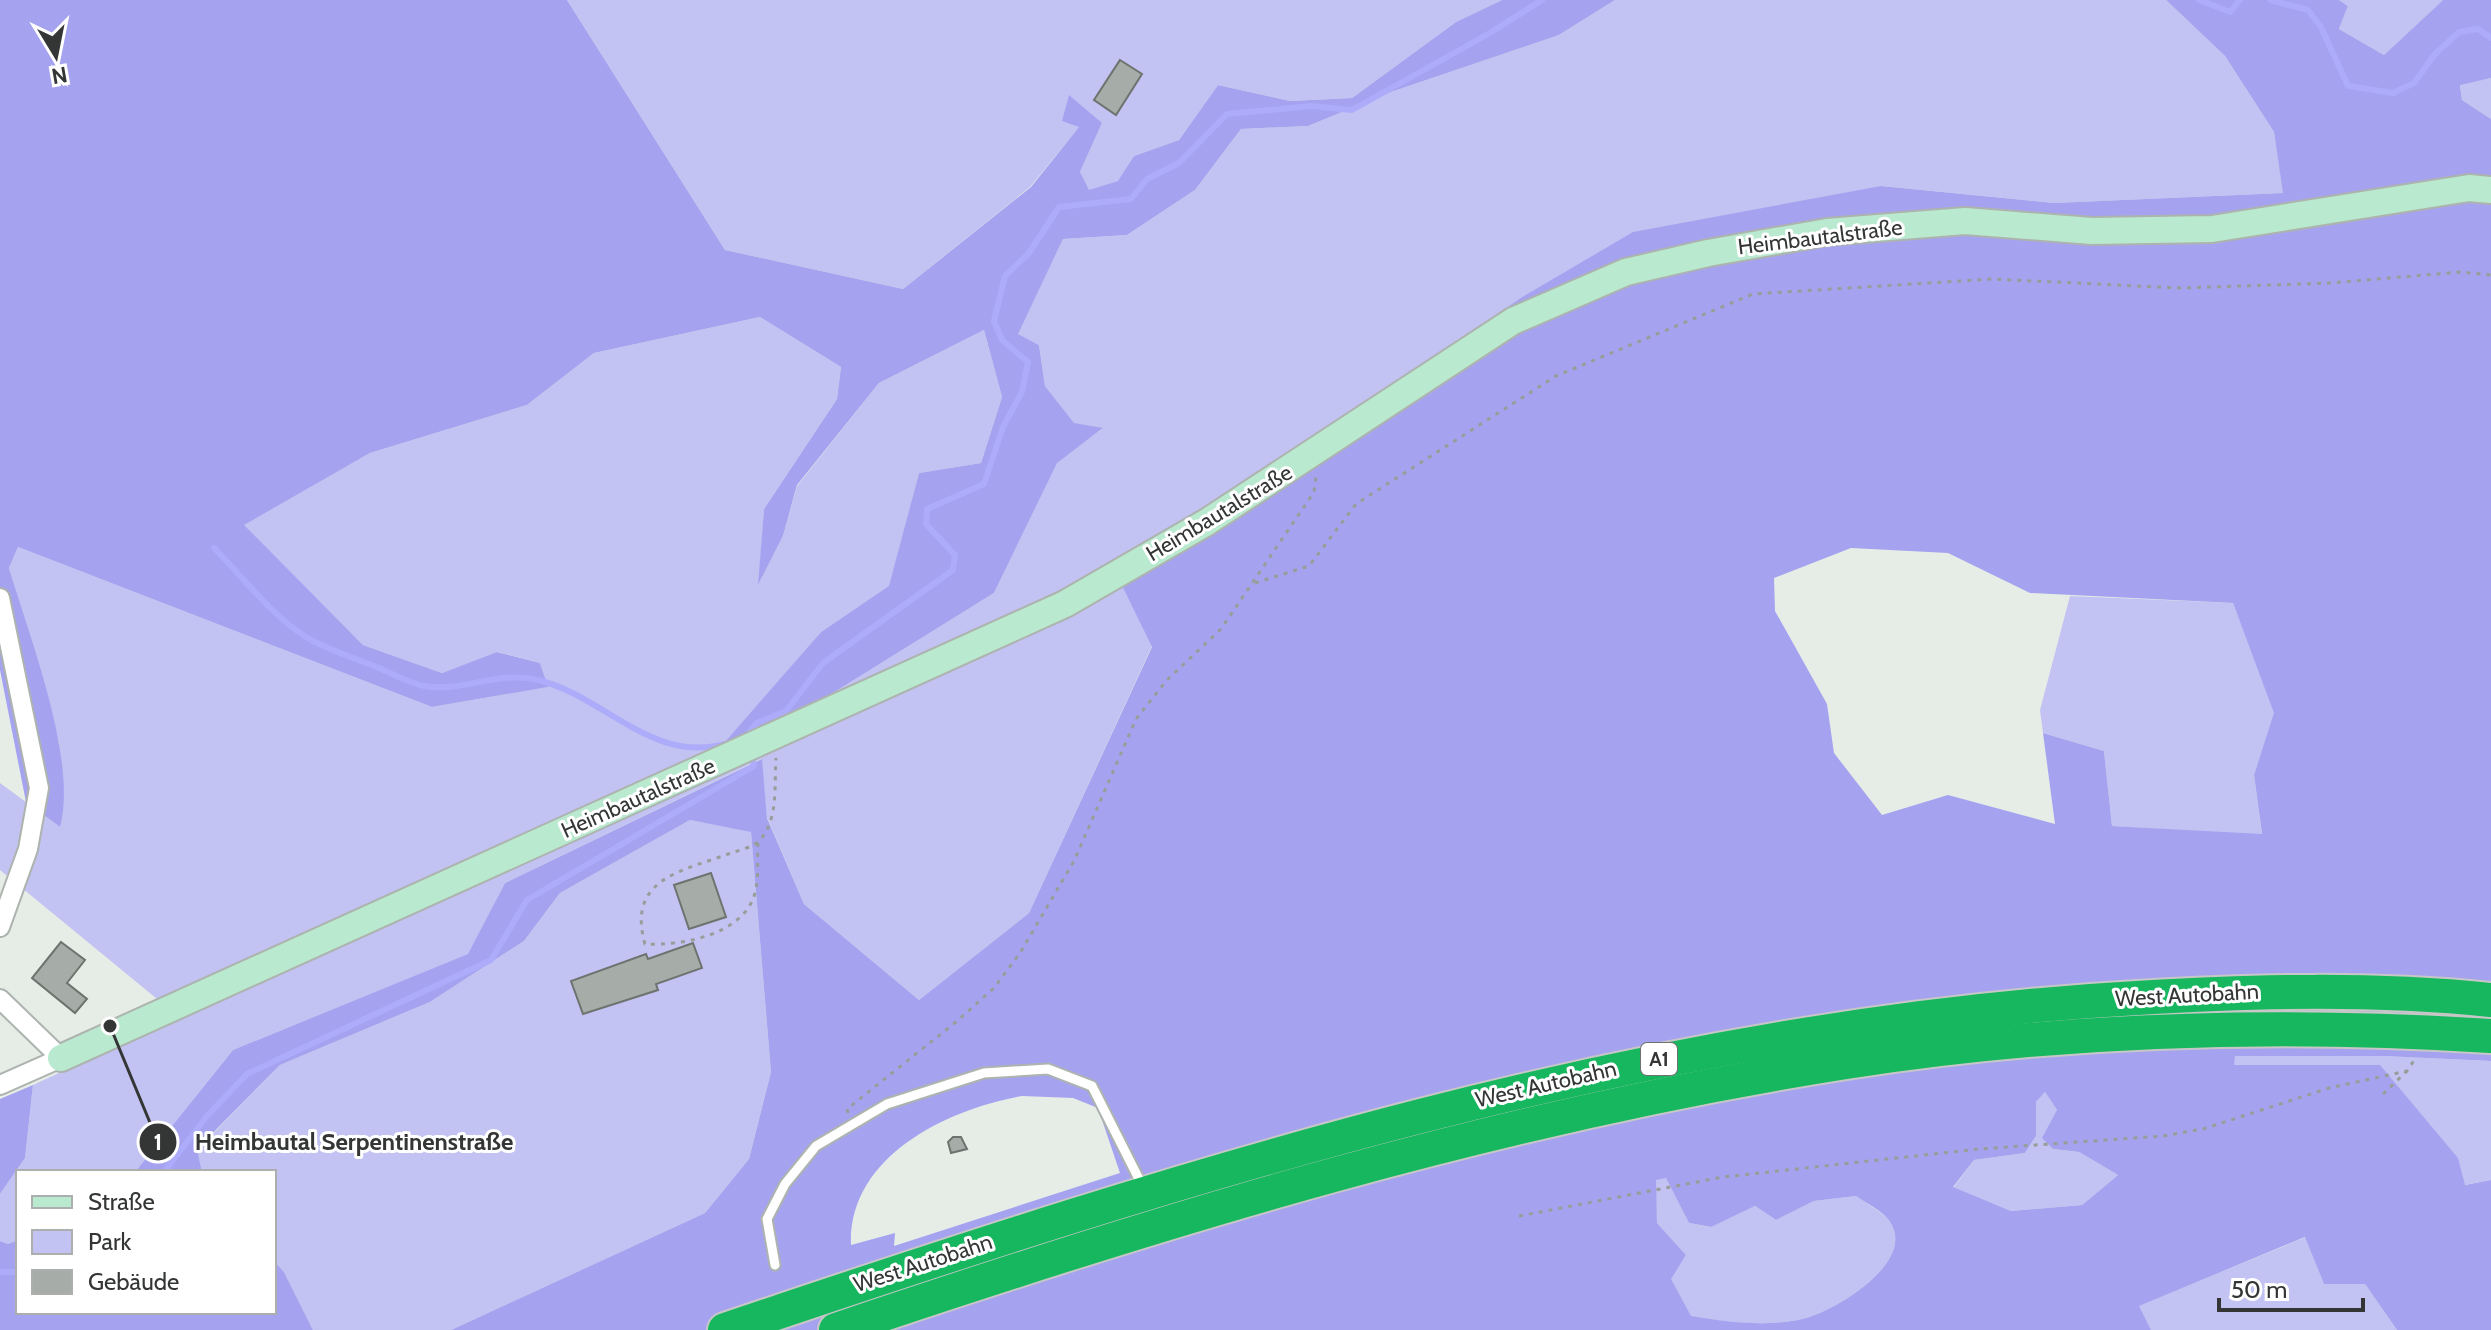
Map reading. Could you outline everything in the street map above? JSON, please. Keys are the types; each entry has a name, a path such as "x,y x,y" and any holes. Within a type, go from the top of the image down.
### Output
{"highway":[{"name":"West Autobahn","path":"725,1330 1146,1192 1445,1107 1676,1055 1854,1025 2037,1003 2255,991 2491,1000"},
{"name":"West Autobahn","path":"836,1330 1150,1227 1454,1141 1677,1092 1849,1062 2040,1039 2289,1028 2491,1036"}],"street":[{"name":"Heimbautalstraße","path":"0,1085 1065,604 1207,522 1513,321 1626,272 1708,253 1827,232 1965,221 2092,231 2212,229 2469,188 2491,190"},
{"path":"0,598 39,788 28,849 0,927"},
{"path":"0,999 61,1058"}],"lane":[{"path":"775,1265 767,1219 785,1184 816,1146 887,1104 984,1073 1048,1069 1092,1086 1146,1192"}],"path":[{"path":"1255,583 1309,566 1356,504 1556,376 1753,294 1992,279 2180,288 2330,283 2460,272 2491,275"},
{"path":"850,1126 847,1109 994,988 1020,953 1074,861 1136,719 1167,680 1221,629 1255,583 1314,492 1320,450"},
{"path":"757,744 772,821 758,843 755,893 742,917 710,934 669,945 645,944 639,923 643,898 665,878 758,843"},
{"path":"2383,1094 2407,1071 2416,1056 2419,1031"},
{"path":"1519,1216 1723,1177 1785,1169 1979,1149 2163,1136 2203,1129 2329,1088 2407,1071"}],"green space":[{"path":"567,0 1502,0 1456,22 1352,98 1290,101 1218,85 1179,140 1134,156 1119,181 1088,191 1080,172 1102,123 1080,126 1030,187 903,289 725,250"},
{"path":"1615,0 2166,0 2225,56 2274,132 2284,193 2054,203 1881,186 1519,299 1272,467 1113,565 1152,646 1029,913 919,1000 804,904 767,817 761,759 505,883 469,954 233,1050 137,1170 17,1170 25,1158 33,1085 179,1017 0,870 0,783 60,827 59,744 9,568 18,547 432,707 547,687 540,663 498,652 442,673 363,645 243,525 370,453 527,405 594,353 760,317 841,367 837,399 764,509 759,583 783,536 797,486 879,383 984,330 1002,397 981,463 919,473 890,586 821,632 727,741 783,724 994,593 1057,462 1102,429 1074,424 1045,386 1039,345 1017,334 1063,239 1127,235 1195,190 1241,129 1308,126 1391,92 1559,35"},
{"path":"2339,0 2443,0 2384,55 2339,29 2348,6"},
{"path":"2491,78 2491,119 2462,100 2460,84"},
{"path":"2070,596 2233,603 2275,713 2254,775 2262,835 2112,826 2104,751 2043,733 2040,710"},
{"path":"690,820 751,831 771,1072 749,1159 705,1213 451,1330 313,1330 284,1272 276,1263 276,1170 202,1170 197,1150 280,1065 430,1002 524,941 560,893"},
{"path":"2234,1056 2383,1056 2491,1061 2491,1180 2464,1185 2234,1066"},
{"path":"2045,1092 2057,1110 2053,1149 2079,1152 2118,1175 2082,1205 2011,1211 1953,1188 1974,1160 2025,1153 2036,1136 2036,1102"},
{"path":"16,1171 16,1241 8,1244 0,1241 0,1194"},
{"path":"1666,1177 1689,1223 1710,1227 1755,1206 1776,1220 1814,1201 1856,1196 1890,1222 1895,1237 1892,1253 1868,1283 1851,1296 1802,1319 1760,1323 1691,1317 1670,1279 1686,1255 1657,1223 1655,1180"},
{"path":"2306,1237 2324,1284 2365,1284 2397,1330 2151,1330 2138,1306"}],"shaded area":[{"path":"0,0 567,0 725,250 903,289 1031,187 1079,127 1062,121 1069,95 1102,123 1080,172 1089,190 1118,181 1134,156 1179,140 1218,85 1290,101 1352,98 1456,22 1502,0 1615,0 1559,35 1391,92 1308,126 1241,129 1195,190 1127,235 1063,239 1018,334 1039,345 1045,386 1074,423 1103,428 1057,463 994,593 783,724 725,742 821,632 889,586 919,473 981,463 1002,397 984,330 879,383 797,485 783,536 758,585 764,509 837,399 841,367 760,317 594,353 527,405 370,453 244,525 363,645 442,673 497,652 540,663 548,687 432,707 18,547 9,568 39,662 57,734 64,799 60,827 26,802 0,670"},
{"path":"2166,0 2339,0 2348,6 2339,29 2384,55 2443,0 2491,0 2491,78 2460,85 2462,100 2491,119 2491,1061 2383,1056 2235,1056 2234,1065 2380,1065 2458,1158 2465,1185 2491,1180 2491,1330 2397,1330 2365,1284 2324,1284 2305,1237 2139,1306 2151,1330 451,1330 705,1213 749,1159 771,1072 751,832 690,820 560,893 524,941 430,1002 280,1065 197,1149 202,1170 137,1170 233,1050 468,954 505,883 762,759 767,818 804,904 919,1000 1029,913 1152,647 1112,565 1272,467 1519,299 1633,232 1881,186 2054,203 2283,193 2274,132 2225,56","holes":["1851,548 1948,553 2030,593 2233,603 2274,713 2254,775 2262,834 2112,826 2104,751 2043,733 2055,824 1948,795 1882,815 1834,753 1827,704 1775,611 1774,578","2045,1092 2057,1110 2042,1138 2053,1149 2079,1152 2118,1175 2082,1205 2011,1211 1953,1187 1974,1160 2025,1153 2036,1136 2036,1102","1022,1096 1073,1098 1098,1108 1120,1173 894,1246 895,1233 851,1245 854,1214 866,1186 884,1162 935,1125 993,1102","1666,1178 1689,1223 1711,1227 1755,1206 1776,1220 1814,1201 1856,1196 1890,1222 1895,1237 1892,1253 1868,1283 1851,1296 1802,1319 1760,1323 1691,1316 1671,1279 1686,1255 1657,1223 1656,1180"]},
{"path":"33,1085 25,1158 0,1194 0,1099"},
{"path":"0,1241 8,1244 16,1241 16,1314 276,1314 276,1263 284,1272 313,1330 0,1330"}],"building":[{"path":"1120,60 1142,74 1116,115 1094,100"},
{"path":"711,873 726,917 689,929 674,885"},
{"path":"61,942 85,960 67,983 87,999 75,1013 32,978"},
{"path":"693,943 702,968 656,984 658,990 583,1014 571,981 646,954 648,959"},
{"path":"953,1137 961,1137 967,1149 951,1153 948,1142"}],"waterway":[{"path":"746,736 757,723 786,711 823,663 953,570 955,555 926,524 927,509 984,484 1003,427 1022,392 1028,362 1002,340 994,321 1005,276 1029,253 1059,207 1131,199 1147,179 1179,163 1227,114 1311,106 1352,110 1490,33 1542,0"},
{"path":"2199,0 2230,12 2240,0"},
{"path":"2270,0 2308,10 2321,27 2348,86 2393,93 2414,83 2435,54 2459,32 2478,29 2491,38"},
{"path":"214,548 272,610 297,631 327,648 413,683 452,687 509,678 538,680 562,688 630,726 676,745 701,748 728,743"},
{"path":"166,1170 207,1116 247,1074 491,960 527,900 754,766 750,752"},
{"path":"0,1272 16,1272"}],"place":[{"name":"Heimbautal Serpentinenstraße","path":"110,1026"}]}
